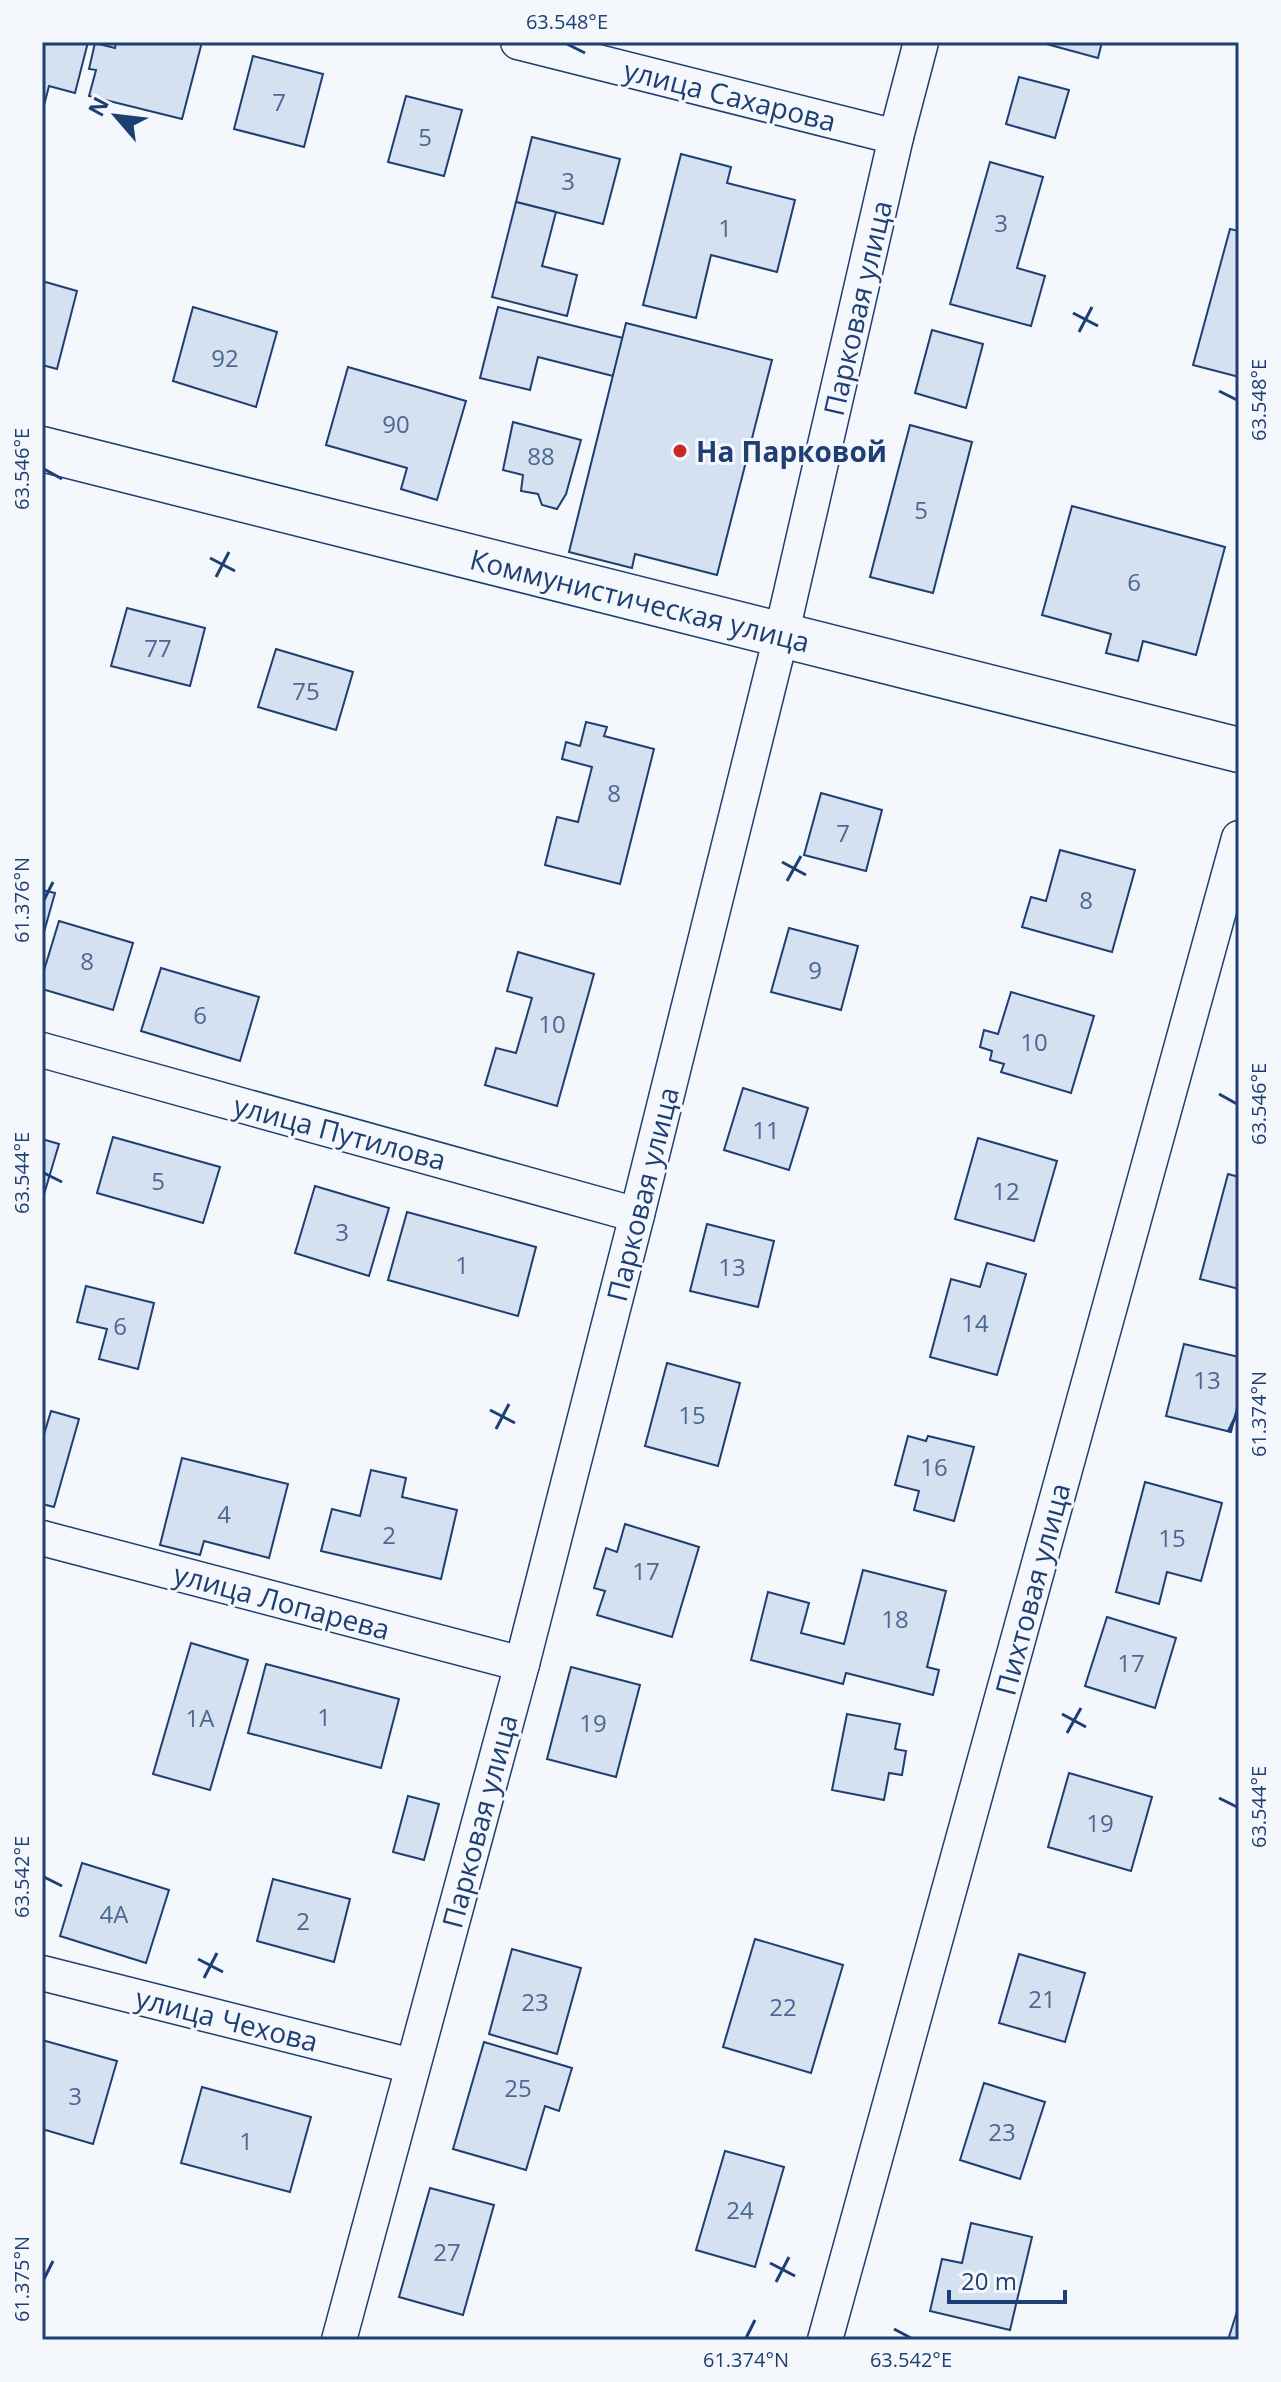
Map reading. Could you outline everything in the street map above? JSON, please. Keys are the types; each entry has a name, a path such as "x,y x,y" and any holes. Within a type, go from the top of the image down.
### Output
{"street":[{"name":"улица Сахарова","path":"518,42 896,137"},
{"name":"Парковая улица","path":"339,2340 522,1664 637,1215 781,636 896,137 921,42"},
{"name":"Коммунистическая улица","path":"42,449 1239,750"},
{"name":"Пихтовая улица","path":"825,2340 1239,838"},
{"name":"улица Путилова","path":"42,1050 637,1215"},
{"name":"улица Лопарева","path":"42,1538 522,1664"},
{"name":"улица Чехова","path":"42,1973 412,2066"}],"building":[{"path":"42,42 88,42 75,93 49,86 42,113"},
{"path":"116,42 202,42 182,119 89,96 96,70 89,69 95,43 115,48"},
{"path":"1039,42 1102,42 1098,58"},
{"path":"253,56 323,74 304,147 234,129"},
{"path":"1019,77 1069,90 1055,138 1006,124"},
{"path":"406,96 462,110 444,176 388,162"},
{"path":"532,137 620,159 603,224 516,202"},
{"path":"681,154 731,167 727,183 795,200 777,272 711,255 696,318 643,305"},
{"path":"990,162 1043,177 1017,268 1045,276 1031,326 950,304"},
{"path":"516,202 556,212 542,266 577,275 567,316 492,297"},
{"path":"1230,229 1239,231 1239,377 1193,365"},
{"path":"42,281 77,291 57,369 42,365"},
{"path":"193,307 277,332 256,407 173,381"},
{"path":"498,307 623,338 613,376 538,357 530,390 480,378"},
{"path":"626,323 772,360 717,575 635,554 632,568 569,552"},
{"path":"932,330 983,344 966,408 915,393"},
{"path":"348,367 466,401 437,500 401,489 407,468 326,445"},
{"path":"513,422 581,440 566,494 557,509 542,505 538,494 521,491 523,475 503,470"},
{"path":"910,425 972,442 933,593 870,577"},
{"path":"1072,506 1225,547 1196,655 1143,641 1138,661 1106,653 1111,634 1042,615"},
{"path":"127,608 205,628 190,686 111,666"},
{"path":"276,649 353,672 336,730 258,707"},
{"path":"586,722 607,727 604,736 654,749 620,884 545,865 557,817 578,822 592,767 562,759 566,742 580,746"},
{"path":"821,793 882,810 866,871 804,855"},
{"path":"1060,850 1135,870 1112,952 1022,927 1031,897 1046,901"},
{"path":"42,890 55,893 42,939"},
{"path":"59,921 133,943 113,1010 42,989 42,977"},
{"path":"789,928 858,946 841,1010 771,992"},
{"path":"518,952 594,974 557,1106 485,1085 496,1048 516,1053 532,998 507,991"},
{"path":"161,968 259,997 240,1061 141,1031"},
{"path":"1011,992 1094,1016 1071,1093 1001,1072 1004,1064 990,1060 992,1051 980,1047 984,1030 998,1034"},
{"path":"743,1088 808,1108 789,1170 724,1150"},
{"path":"113,1137 220,1167 203,1223 97,1193"},
{"path":"978,1138 1057,1161 1034,1241 955,1219"},
{"path":"42,1139 59,1144 42,1201"},
{"path":"1228,1174 1239,1177 1239,1289 1200,1279"},
{"path":"315,1186 389,1208 369,1276 295,1253"},
{"path":"407,1212 536,1247 518,1316 388,1280"},
{"path":"707,1224 774,1241 758,1307 690,1291"},
{"path":"987,1263 1026,1274 997,1375 930,1357 951,1279 980,1287"},
{"path":"86,1286 154,1303 138,1369 99,1359 107,1329 77,1322"},
{"path":"1184,1344 1239,1357 1239,1400 1231,1432 1166,1416"},
{"path":"667,1363 740,1383 718,1466 645,1446"},
{"path":"51,1411 79,1419 54,1507 42,1504 42,1441"},
{"path":"908,1436 926,1441 928,1436 974,1447 954,1521 914,1510 919,1491 895,1485"},
{"path":"182,1458 288,1484 269,1558 204,1541 200,1555 160,1545"},
{"path":"371,1470 406,1478 402,1497 457,1510 441,1579 321,1551 332,1509 360,1516"},
{"path":"1145,1482 1222,1503 1201,1581 1167,1572 1159,1604 1116,1592"},
{"path":"625,1524 699,1547 672,1637 597,1615 605,1591 594,1588 606,1548 617,1552"},
{"path":"863,1570 946,1591 927,1667 939,1670 933,1695 846,1673 843,1684 751,1660 768,1592 809,1603 801,1633 844,1644"},
{"path":"1107,1617 1176,1638 1155,1708 1085,1686"},
{"path":"191,1643 248,1660 210,1790 153,1774"},
{"path":"266,1664 399,1699 381,1768 248,1733"},
{"path":"571,1667 640,1685 616,1777 547,1759"},
{"path":"847,1714 900,1724 895,1749 906,1751 902,1775 889,1773 884,1800 832,1790"},
{"path":"1069,1773 1152,1797 1131,1871 1048,1847"},
{"path":"408,1796 439,1804 424,1860 393,1852"},
{"path":"82,1863 169,1890 146,1963 60,1936"},
{"path":"273,1879 350,1899 334,1962 257,1941"},
{"path":"755,1939 843,1965 811,2073 723,2047"},
{"path":"512,1949 581,1968 557,2054 489,2034"},
{"path":"1019,1954 1085,1973 1065,2042 999,2023"},
{"path":"42,2040 117,2061 93,2144 42,2129"},
{"path":"484,2042 572,2068 559,2111 545,2106 526,2170 453,2149"},
{"path":"984,2083 1045,2102 1020,2179 960,2160"},
{"path":"202,2087 311,2117 290,2192 181,2163"},
{"path":"725,2151 784,2167 755,2267 696,2250"},
{"path":"430,2188 494,2205 463,2315 399,2297"},
{"path":"971,2223 1032,2237 1010,2330 930,2311 942,2259 962,2263"},
{"path":"1239,2305 1239,2340 1228,2340"}],"place":[{"name":"На Парковой","path":"680,451"}]}
